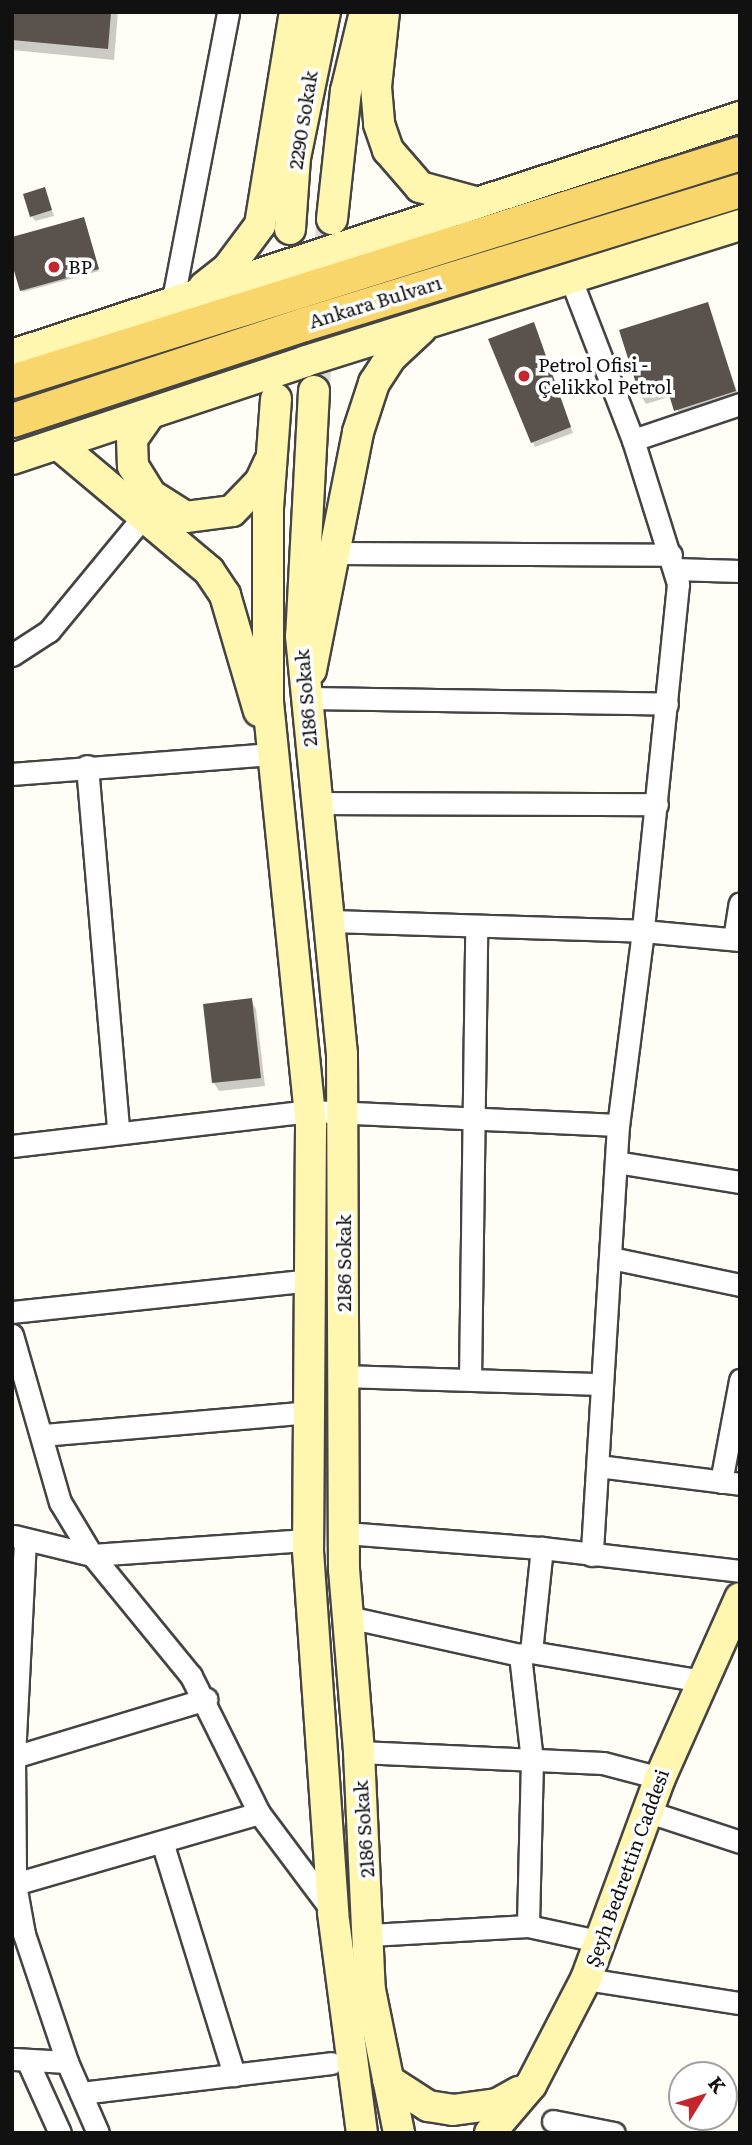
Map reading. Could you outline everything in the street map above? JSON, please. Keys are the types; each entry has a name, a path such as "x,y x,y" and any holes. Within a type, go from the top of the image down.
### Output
{"main road":[{"path":"181,301 228,268 260,225 295,12"},
{"name":"2290 Sokak","path":"290,229 295,158 325,12"},
{"name":"2290 Sokak","path":"332,219 346,91 365,12"},
{"path":"384,12 376,87 379,124 388,150 420,187 443,197 479,202"},
{"path":"12,355 740,117"},
{"name":"Ankara Bulvarı","path":"12,382 740,153"},
{"path":"550,179 636,185"},
{"name":"Ankara Bulvarı","path":"12,420 304,324 740,190"},
{"path":"584,273 655,217"},
{"name":"Ankara Bulvarı","path":"12,459 306,361 740,225"},
{"path":"304,698 322,630 358,432 374,383 391,357 429,322"},
{"name":"2186 Sokak","path":"314,391 302,573 304,698 319,803 331,920 344,1111 345,1533 348,1617 370,1936 370,1990 399,2133"},
{"name":"2186 Sokak","path":"276,399 272,457 268,702 310,1111 309,1540 333,1913 362,2133"},
{"path":"149,415 132,439 133,466 151,495 186,517 232,511 260,482 272,457"},
{"path":"59,445 143,517 189,552 225,595 274,754"},
{"name":"Şeyh Bedrettin Caddesi","path":"489,2131 531,2085 586,1979 602,1942 660,1778 702,1681 731,1642 740,1598"},
{"path":"388,2080 428,2106 453,2110 496,2104 531,2085"}],"street":[{"path":"181,301 228,12"},
{"path":"584,273 678,583 643,931 618,1125 611,1258 600,1384 592,1555"},
{"path":"633,440 740,404"},
{"path":"12,654 49,631 143,517"},
{"path":"335,553 672,562 740,571"},
{"path":"304,698 667,704"},
{"path":"12,774 87,766 274,754"},
{"path":"87,766 118,1131"},
{"path":"319,803 657,804"},
{"path":"331,920 643,931 737,940 740,903"},
{"path":"470,1379 471,1119 476,927"},
{"path":"12,1146 118,1131 310,1111 618,1125"},
{"path":"616,1162 740,1182"},
{"path":"611,1258 740,1285"},
{"path":"12,1311 310,1280"},
{"path":"12,1335 43,1435 60,1503 92,1555 206,1699 259,1813 333,1913"},
{"path":"344,1376 600,1384"},
{"path":"598,1466 731,1483 740,1380"},
{"path":"43,1435 309,1412"},
{"path":"345,1533 542,1548 740,1571"},
{"path":"98,2133 67,2062 18,1933 14,1756 19,1538 92,1555 309,1540"},
{"path":"528,1926 532,1760 525,1653 542,1548"},
{"path":"348,1617 525,1653 702,1681"},
{"path":"14,1756 206,1699"},
{"path":"359,1752 603,1763 660,1778"},
{"path":"649,1812 740,1842"},
{"path":"15,1884 163,1845 259,1813"},
{"path":"163,1845 234,2075"},
{"path":"370,1936 528,1926 602,1942"},
{"path":"586,1979 740,2003"},
{"path":"19,2059 67,2062"},
{"path":"19,2059 60,2133"},
{"path":"81,2093 331,2063"},
{"path":"553,2121 614,2133"}],"building":[{"path":"12,12 111,12 108,49 12,40"},
{"path":"45,187 52,210 30,217 23,194"},
{"path":"84,217 99,269 20,291 12,264 12,237"},
{"path":"708,302 736,391 674,411 667,388 640,396 619,330"},
{"path":"534,322 571,427 531,443 488,339"},
{"path":"252,998 261,1078 212,1083 203,1004"}],"tunnel":[{"path":"314,391 332,219"}],"place":[{"name":"BP","path":"54,267"},
{"name":"Petrol Ofisi - Çelikkol Petrol","path":"524,376"}]}
